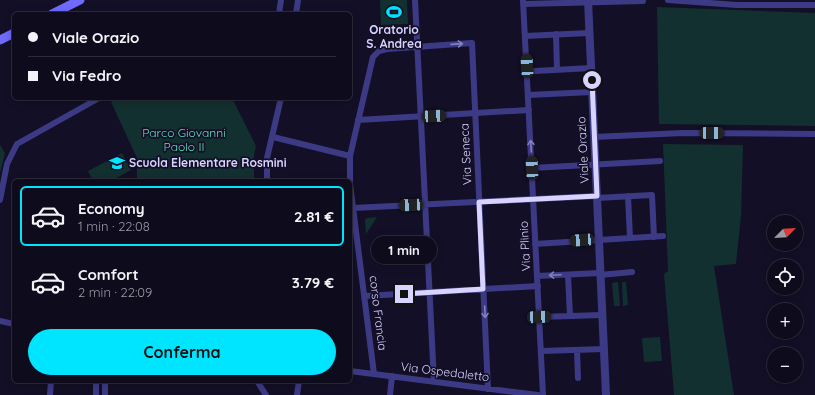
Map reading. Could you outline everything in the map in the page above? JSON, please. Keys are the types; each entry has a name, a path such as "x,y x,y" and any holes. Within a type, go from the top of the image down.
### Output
{"main road":[{"path":"56,12 80,0"},
{"path":"0,40 12,34"}],"street":[{"path":"279,12 281,0"},
{"path":"296,12 298,0"},
{"path":"415,0 431,292 434,382"},
{"path":"668,0 737,5 815,5"},
{"path":"524,2 643,1"},
{"name":"Via Plinio","path":"524,2 543,395"},
{"name":"Viale Orazio","path":"588,2 606,395"},
{"path":"525,36 589,33"},
{"path":"556,34 557,70"},
{"name":"Via Seneca","path":"418,47 472,43 488,389"},
{"path":"350,179 350,156 373,57 379,51 388,49 418,47"},
{"path":"535,71 591,68"},
{"path":"528,95 592,92"},
{"path":"0,200 7,164 17,144 95,100"},
{"path":"267,179 267,158 281,100"},
{"path":"358,120 529,110"},
{"path":"594,137 683,133 815,134"},
{"path":"273,137 350,156"},
{"path":"532,168 660,161"},
{"path":"353,208 533,198 652,195 654,237"},
{"path":"628,196 630,238"},
{"name":"corso Francia","path":"352,200 374,374"},
{"path":"535,244 663,236"},
{"path":"537,276 632,272"},
{"path":"568,275 570,316"},
{"path":"364,296 538,286"},
{"path":"539,317 602,315"},
{"path":"0,321 12,324"},
{"path":"541,351 604,349"},
{"path":"577,350 578,378"},
{"name":"Via Ospedaletto","path":"352,371 538,395"},
{"path":"390,395 392,376"},
{"path":"50,395 51,383"},
{"path":"96,383 96,395"},
{"path":"105,383 105,395"},
{"path":"257,383 266,395"},
{"path":"297,395 299,383"}],"green space":[{"name":"Oratorio S. Andrea","path":"380,0 407,0 408,24 381,25"},
{"path":"657,7 815,13 815,126 659,124"},
{"name":"Parco Giovanni Paolo II","path":"114,100 233,100 256,146 254,155 254,179 137,179 137,158 111,102"},
{"path":"663,144 743,145 741,216 736,264 714,266 734,395 674,395 664,274 668,271"},
{"path":"0,145 5,153 0,173"},
{"path":"122,153 131,170 115,179 92,179 88,171"},
{"path":"377,217 366,234 365,220 367,218"},
{"path":"618,282 620,306 614,306 612,283"},
{"path":"622,282 626,282 628,305 623,306"},
{"path":"660,337 662,361 644,362 642,338"}],"place":[{"name":"Oratorio S. Andrea","path":"394,12"},
{"name":"Scuola Elementare Rosmini","path":"117,163"}],"route":[{"path":"404,294 483,289 479,202 597,196 592,80"}]}
